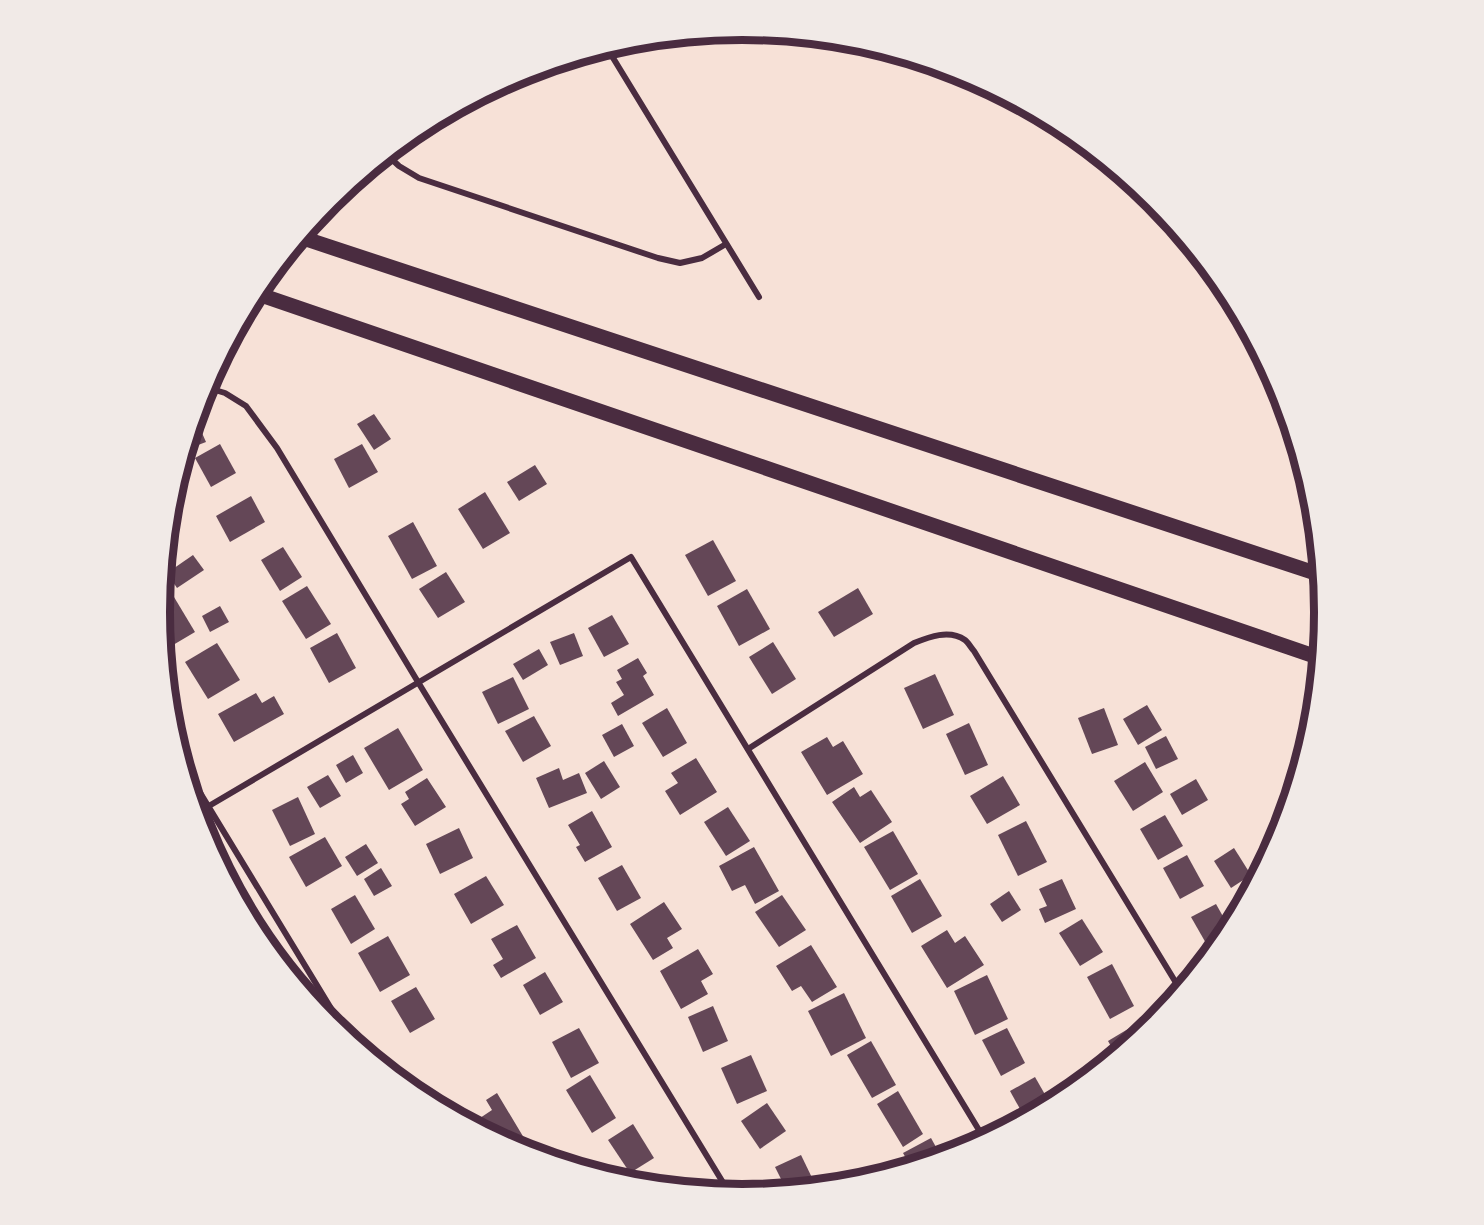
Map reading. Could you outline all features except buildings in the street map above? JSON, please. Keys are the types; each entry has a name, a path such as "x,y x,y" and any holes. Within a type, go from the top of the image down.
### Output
{"highway":[{"path":"308,240 1313,573"},
{"path":"265,296 1312,655"}],"street":[{"path":"612,56 759,297"},
{"path":"393,160 420,178 658,258 680,263 702,258 726,244"},
{"path":"216,390 225,393 246,406 277,448 724,1184"},
{"path":"205,808 631,557 980,1132"},
{"path":"748,749 914,643 944,635 965,640 1177,984"},
{"path":"198,790 333,1012"}]}
